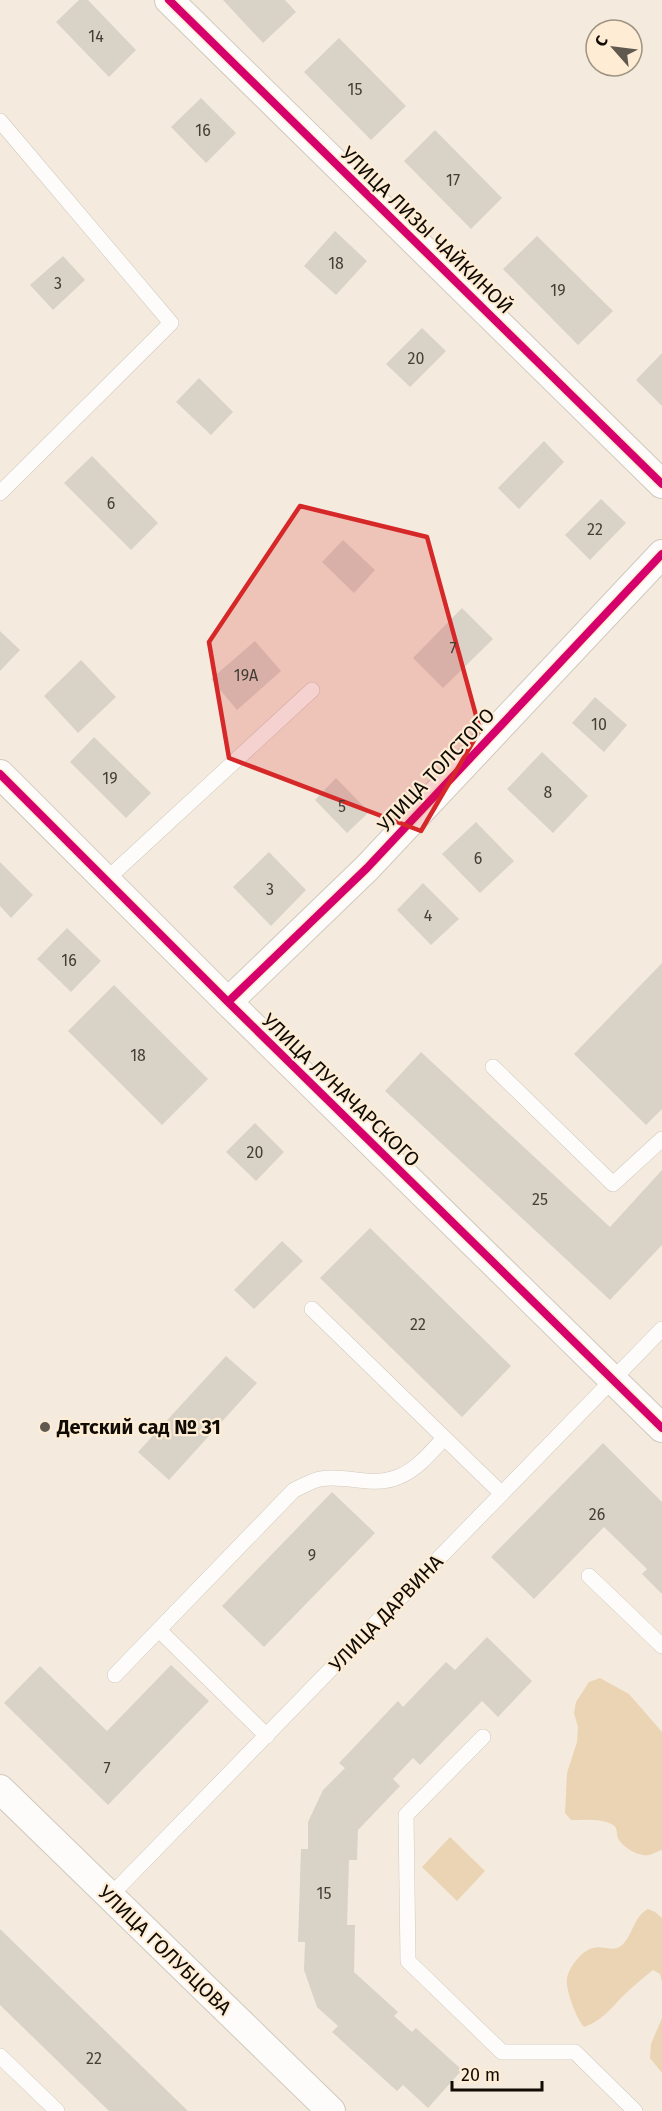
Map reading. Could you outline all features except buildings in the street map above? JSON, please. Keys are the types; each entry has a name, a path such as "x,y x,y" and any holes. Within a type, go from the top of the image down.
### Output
{"street":[{"name":"УЛИЦА ЛИЗЫ ЧАЙКИНОЙ","path":"169,0 662,484"},
{"name":"УЛИЦА ТОЛСТОГО","path":"228,1002 367,868 662,554"},
{"name":"УЛИЦА ЛУНАЧАРСКОГО","path":"0,774 228,1002 662,1428"},
{"name":"УЛИЦА ГОЛУБЦОВА","path":"0,1789 331,2111"}],"lane":[{"path":"0,121 171,323 0,493"},
{"path":"107,879 312,690"},
{"path":"493,1067 613,1184 662,1139"},
{"path":"312,1309 502,1494"},
{"name":"УЛИЦА ДАРВИНА","path":"110,1896 662,1329"},
{"path":"115,1675 294,1490 308,1482 320,1479 384,1482 401,1476 420,1464 444,1438"},
{"path":"590,1576 662,1646"},
{"path":"159,1630 267,1736"},
{"path":"483,1737 406,1815 408,1961 502,2052 575,2052 635,2111"},
{"path":"0,2056 57,2111"}],"highlighted area":[{"path":"300,506 427,537 480,730 421,831 229,758 209,642"}],"shaded area":[{"path":"600,1678 629,1694 662,1732 662,1850 649,1855 636,1853 627,1848 618,1838 616,1828 609,1823 571,1820 565,1813 567,1773 577,1742 578,1727 574,1713 576,1702 589,1682"},
{"path":"450,1837 485,1871 457,1901 422,1867"},
{"path":"648,1909 662,1918 662,1982 660,1974 653,1970 601,2018 584,2027 575,2011 568,1990 567,1979 570,1970 576,1960 589,1949 597,1947 613,1949 621,1946 637,1920"},
{"path":"662,2018 662,2073 650,2058 651,2044"}],"cycle path":[{"path":"169,0 662,484"},
{"path":"228,1002 367,868 662,554"},
{"path":"0,774 228,1002 662,1428"}],"place":[{"name":"Детский сад № 31","path":"45,1427"}]}
